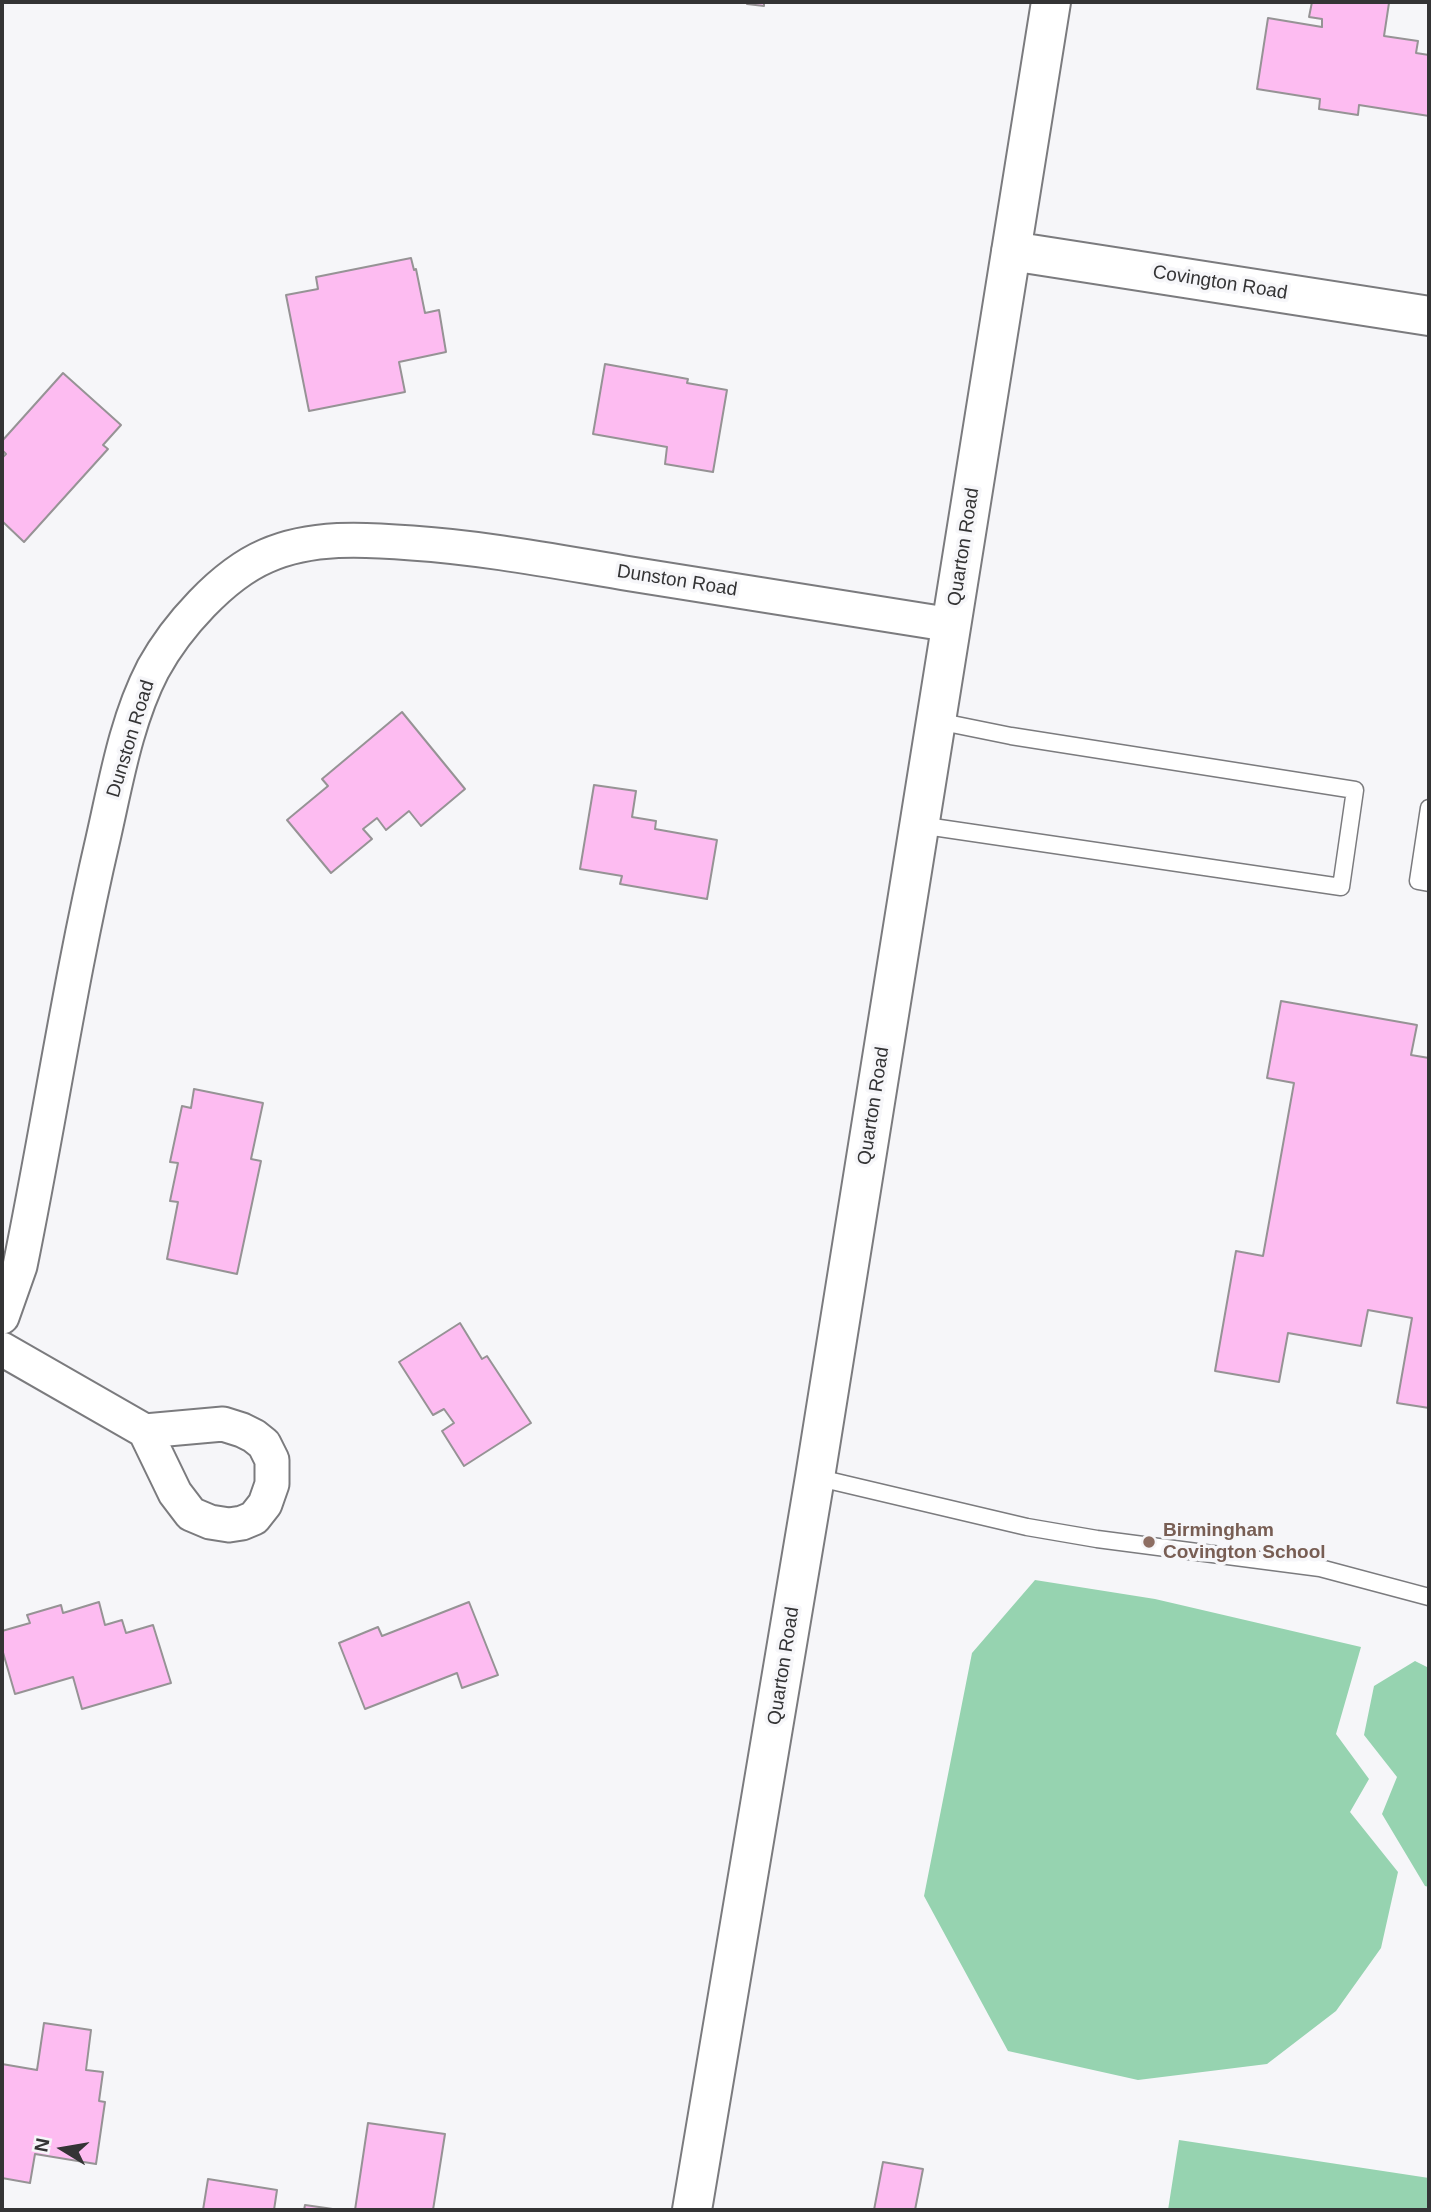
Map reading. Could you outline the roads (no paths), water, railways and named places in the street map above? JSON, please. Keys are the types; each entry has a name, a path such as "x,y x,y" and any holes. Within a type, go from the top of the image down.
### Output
{"street":[{"name":"Quarton Road","path":"692,2210 815,1477 1051,2"},
{"name":"Covington Road","path":"1011,251 1429,316"},
{"name":"Dunston Road","path":"2,1317 20,1266 92,887 120,764 136,711 153,669 178,633 206,600 240,569 267,555 298,546 335,540 403,542 493,551 952,625"},
{"path":"2,1349 145,1431"}],"lane":[{"path":"919,825 1341,887 1355,790 1011,736 937,721"},
{"path":"1429,808 1418,881 1429,883"},
{"path":"815,1477 1027,1527 1097,1539 1321,1568 1429,1597"}],"place":[{"name":"Birmingham Covington School","path":"1149,1542"}]}
